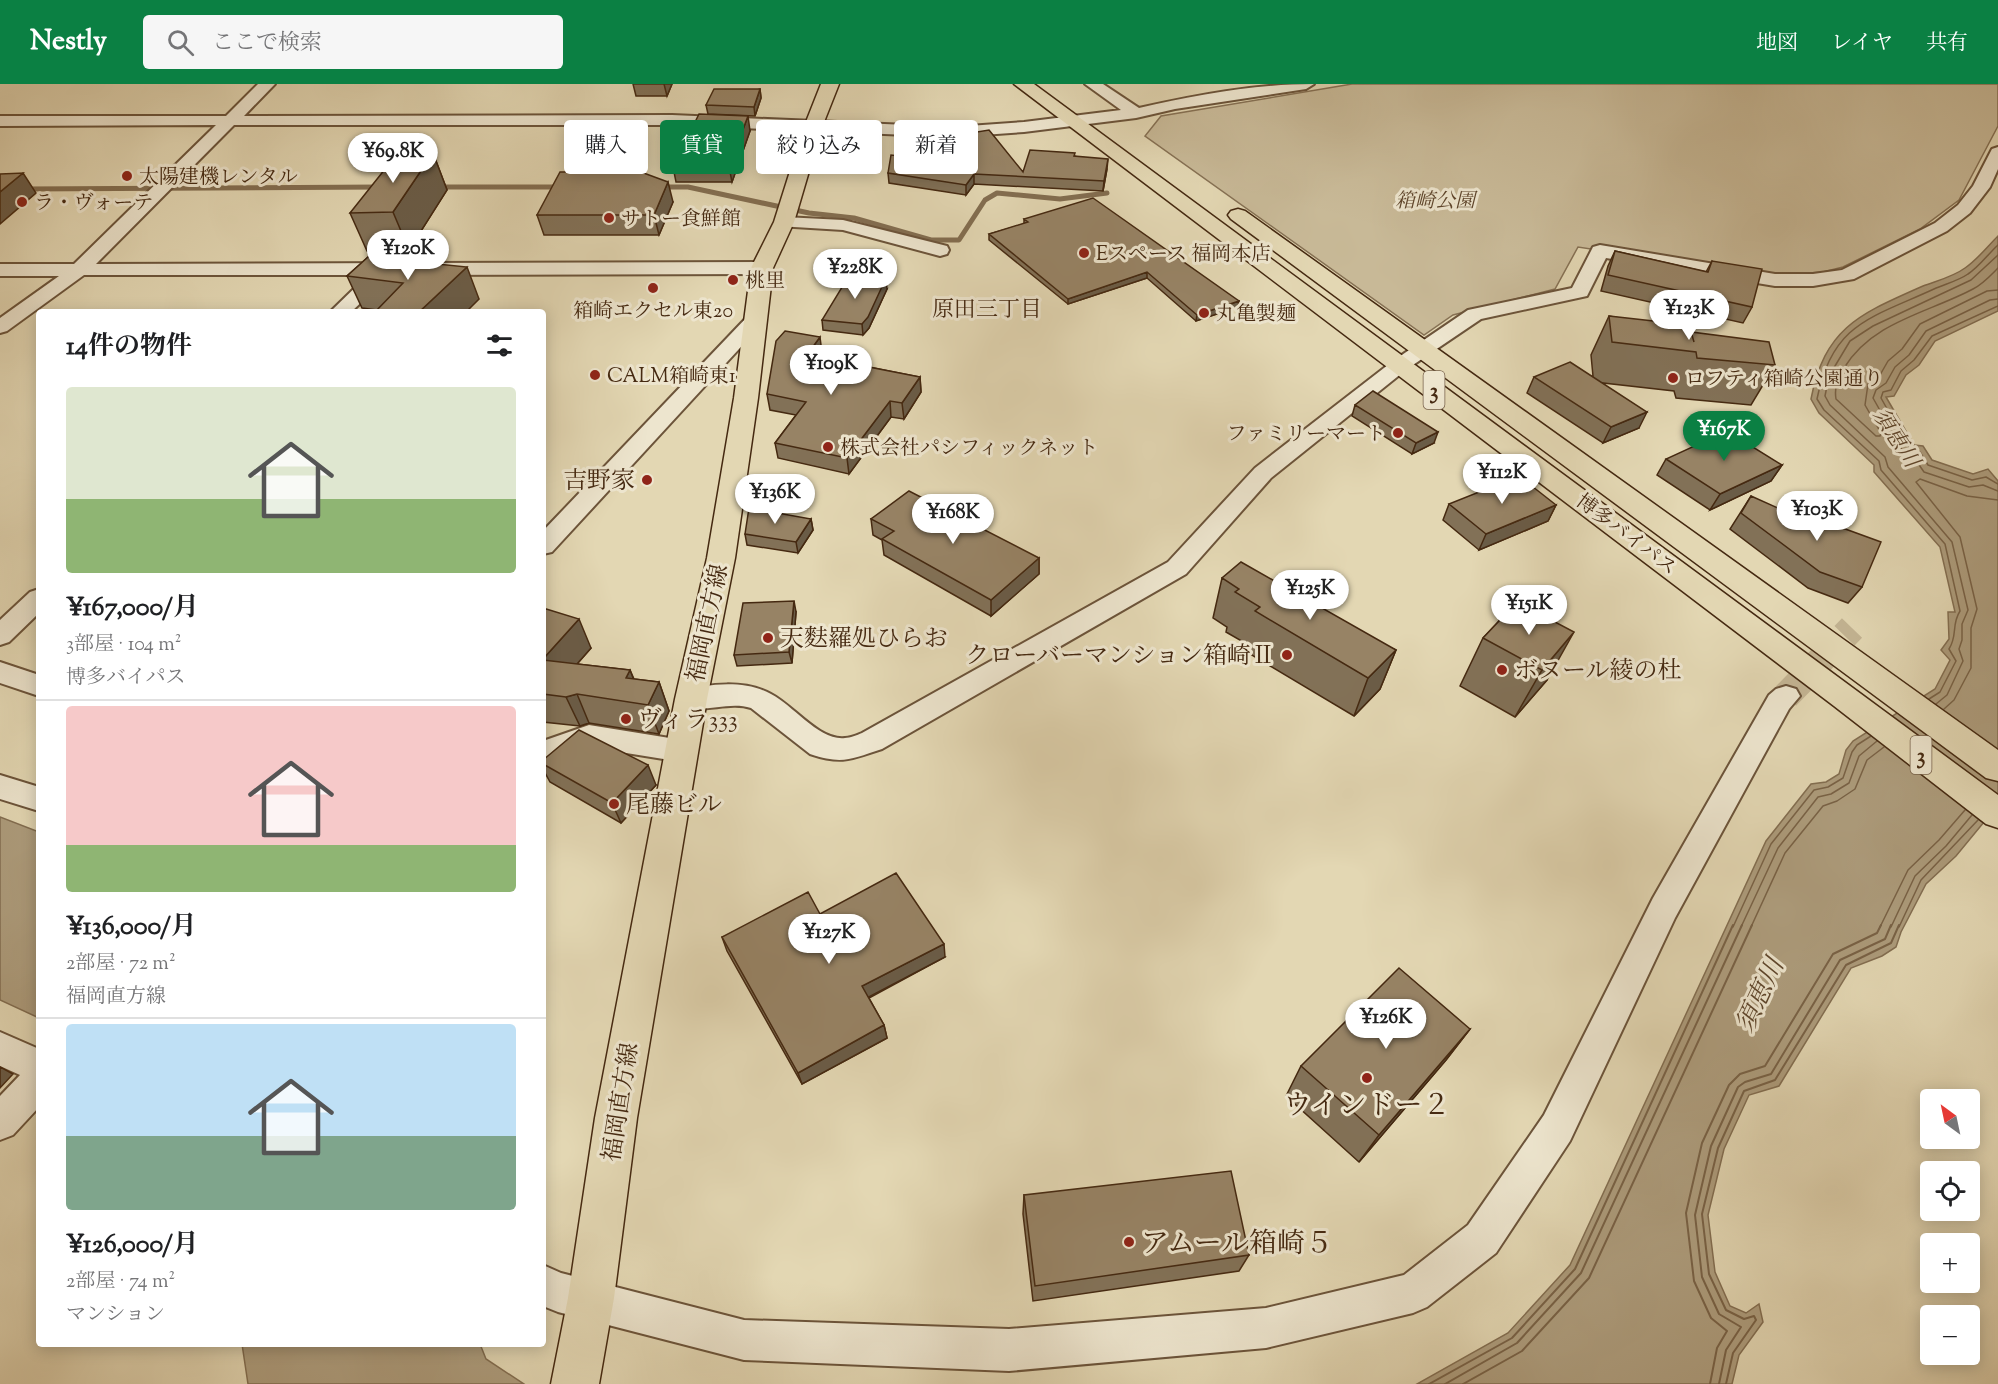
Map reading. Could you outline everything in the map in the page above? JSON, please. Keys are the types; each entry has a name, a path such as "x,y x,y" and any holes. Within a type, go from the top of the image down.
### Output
{"main road":[{"name":"福岡直方線","path":"816,120 830,84"},
{"name":"博多バイパス","path":"1023,84 1845,697 1998,814"},
{"name":"博多バイパス","path":"1056,84 1998,768"},
{"name":"福岡直方線","path":"582,1341 616,1118 682,751 721,558 746,398 762,268 784,222 799,174"}],"street":[{"path":"0,327 80,270 267,84"},
{"path":"1093,84 1136,112"},
{"path":"882,130 954,132 1024,127 1136,112 1306,84"},
{"path":"0,121 672,120 756,125"},
{"path":"692,699 742,695 761,701 820,746 844,750 872,741 1177,568 1263,472 1400,365 1475,314 1580,291 1600,251 1775,280 1813,280 1847,275 1941,227 1965,209 1981,187 1998,152"},
{"path":"784,222 843,225 940,250"},
{"path":"343,309 386,268"},
{"path":"0,270 762,268"},
{"path":"546,543 755,320"},
{"path":"0,635 36,601"},
{"path":"0,672 36,685"},
{"path":"546,1286 558,1292 582,1341 744,1340 1009,1350 1266,1328 1413,1293 1482,1239 1557,1128 1664,908 1779,702 1786,696"},
{"path":"546,753 589,736 682,751"},
{"path":"0,787 36,798"},
{"path":"0,1048 36,1065"},
{"path":"0,1122 36,1084"}],"green space":[{"name":"箱崎公園","path":"1352,84 1998,84 1998,126 1959,200 1920,229 1843,267 1823,272 1768,276 1578,247 1555,289 1453,315 1424,335 1145,136 1161,116"}],"water":[{"name":"須恵川","path":"1998,236 1998,311 1935,341 1919,365 1906,375 1894,396 1886,397 1914,445 1923,446 1932,460 1973,474 1988,469 1998,481 1998,805 1956,856 1926,884 1901,932 1896,947 1882,956 1851,968 1779,1086 1749,1095 1724,1149 1708,1215 1715,1272 1730,1306 1746,1313 1759,1304 1763,1322 1739,1355 1732,1384 1417,1384 1508,1333 1570,1265 1766,841 1811,784 1826,782 1839,774 1846,750 1853,741 1935,689 1950,660 1941,650 1949,639 1948,612 1955,612 1940,547 1874,472 1874,465 1819,413 1811,399 1817,375 1826,355 1836,339 1849,326 1881,305 1960,271 1974,261"},
{"path":"0,817 36,831 36,1017 0,1000"},
{"path":"242,1347 481,1347 486,1359 524,1384 248,1384"}],"building":[{"path":"714,89 760,89 754,107 706,105"},
{"path":"699,114 748,116 744,127 744,120 696,120"},
{"path":"989,130 1023,172 1030,150 1075,153 1074,156 1108,159 1104,181 974,174 978,174 978,132"},
{"path":"433,153 393,212 350,213 397,154"},
{"path":"891,155 894,155 894,174 888,173"},
{"path":"560,172 564,174 646,174 668,182 654,215 537,215"},
{"path":"23,173 0,192 0,174"},
{"path":"894,174 974,174 966,185"},
{"name":"Eスペース 福岡本店","path":"1093,198 1239,301 1197,315 1147,272 1068,299 989,234 1028,222 1024,219"},
{"path":"1615,251 1708,272 1712,261 1762,269 1752,307 1608,275"},
{"path":"368,257 467,267 422,309 378,309 403,283 347,276"},
{"path":"850,274 886,278 868,317 862,324 822,320"},
{"path":"1609,316 1689,325 1691,332 1769,342 1775,365 1697,358 1696,352 1612,342"},
{"path":"785,331 820,337 807,355 920,377 902,403 890,401 847,458 775,443 806,402 767,394 776,341"},
{"path":"1570,362 1647,412 1611,427 1534,377"},
{"path":"1373,391 1438,432 1416,443 1355,405"},
{"path":"1727,431 1782,465 1720,494 1666,459"},
{"path":"1519,476 1556,505 1486,534 1449,504"},
{"path":"909,491 1039,558 991,600 882,539 894,531 871,519"},
{"path":"1751,496 1811,523 1815,518 1881,542 1862,587 1820,572 1741,513"},
{"path":"749,508 811,519 796,542 745,534"},
{"path":"1241,562 1396,650 1368,678 1255,611 1260,607 1235,592 1239,589 1222,578"},
{"name":"天麩羅処ひらお","path":"794,601 789,652 734,655 743,603"},
{"path":"1517,602 1574,632 1542,670 1483,638"},
{"path":"546,609 579,619 546,656"},
{"path":"546,660 630,670 626,678 659,682 648,705 577,694 566,697 546,694"},
{"path":"579,730 648,765 612,803 546,766 546,758"},
{"path":"896,873 944,944 862,986 884,1025 798,1073 722,937 808,892 820,914"},
{"name":"ウインドー２","path":"1399,968 1470,1029 1379,1135 1301,1066"},
{"name":"アムール箱崎５","path":"1231,1171 1249,1255 1035,1286 1024,1195"}],"waterway":[{"path":"25,189 381,187"},
{"path":"436,187 561,187"},
{"path":"658,187 688,187 809,213 854,218 931,240 959,240 985,200 997,193 1060,199 1107,193"}],"tunnel":[{"path":"1786,696 1852,628"}],"place":[{"name":"太陽建機レンタル","path":"127,176"},
{"name":"ラ・ヴォーテ","path":"22,202"},
{"name":"サトー食鮮館","path":"609,218"},
{"name":"Eスペース 福岡本店","path":"1084,253"},
{"name":"桃里","path":"733,280"},
{"name":"箱崎エクセル東20","path":"653,288"},
{"name":"丸亀製麺","path":"1204,313"},
{"name":"CALM箱崎東1","path":"595,375"},
{"name":"ロフティ箱崎公園通り","path":"1673,378"},
{"name":"ファミリーマート","path":"1398,433"},
{"name":"株式会社パシフィックネット","path":"828,447"},
{"name":"吉野家","path":"647,480"},
{"name":"天麩羅処ひらお","path":"768,638"},
{"name":"クローバーマンション箱崎Ⅱ","path":"1287,655"},
{"name":"ボヌール綾の杜","path":"1502,670"},
{"name":"ヴィラ333","path":"626,719"},
{"name":"尾藤ビル","path":"614,804"},
{"name":"ウインドー２","path":"1367,1078"},
{"name":"アムール箱崎５","path":"1129,1242"}],"district":[{"name":"原田三丁目","path":"987,308"}]}
